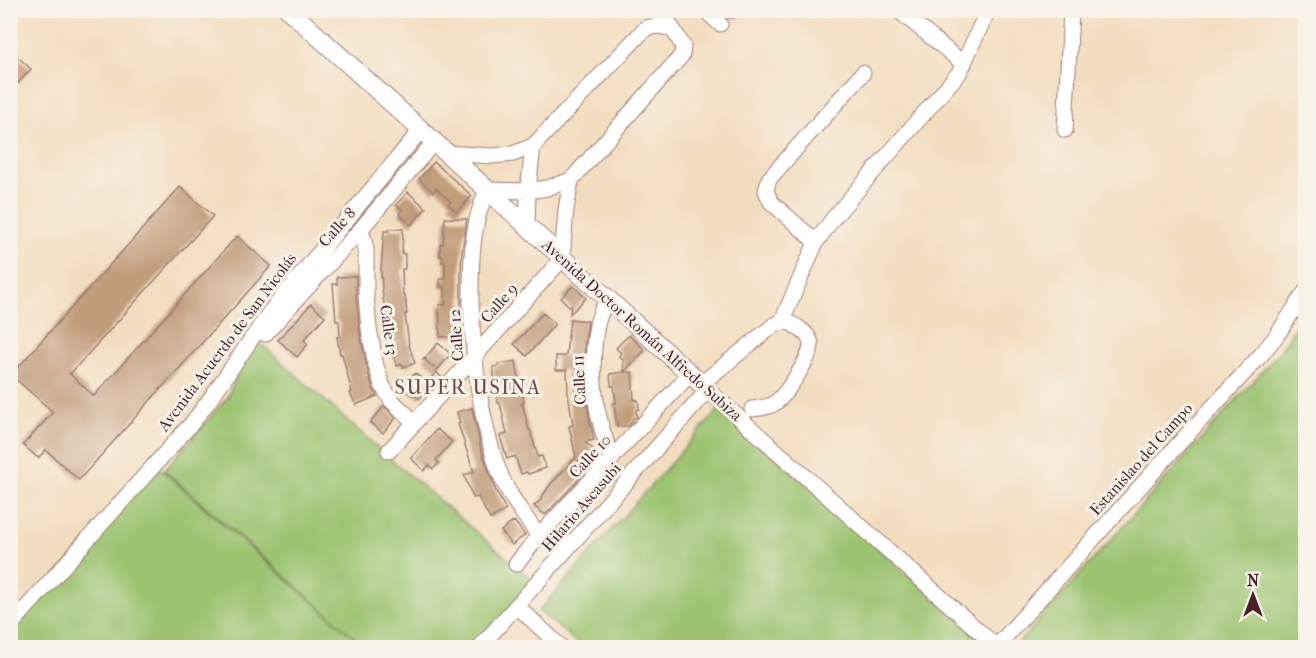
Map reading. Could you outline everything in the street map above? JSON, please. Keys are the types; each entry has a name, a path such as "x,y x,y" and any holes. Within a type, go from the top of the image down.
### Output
{"main road":[{"name":"Avenida Doctor Román Alfredo Subiza","path":"296,13 433,142 700,383"}],"street":[{"path":"487,190 528,191 547,188 571,180 682,55 683,46 661,10"},
{"path":"705,10 720,24"},
{"path":"898,10 964,64"},
{"path":"782,321 816,242 835,216 959,73 988,10"},
{"path":"1065,130 1071,10"},
{"path":"433,142 492,156 513,154 533,146 646,28 658,26 673,29"},
{"path":"816,242 771,202 766,191 770,179 863,73"},
{"name":"Calle 8","path":"265,334 361,229 433,142"},
{"name":"Avenida Acuerdo de San Nicolás","path":"10,626 192,423 270,312 433,142"},
{"path":"527,226 533,146"},
{"path":"562,259 571,180"},
{"name":"Calle 12","path":"487,190 480,209 473,242 471,282 474,357 489,440 498,467 509,492 539,536"},
{"name":"Calle 13","path":"361,229 366,249 369,329 376,366 382,385 391,400 415,423"},
{"name":"Calle 9","path":"389,451 562,259"},
{"name":"Estanislao del Campo","path":"998,647 1261,355 1277,335 1305,291"},
{"name":"Calle 11","path":"607,299 597,323 594,377 603,431 613,458"},
{"path":"700,383 774,325 782,321 791,323 808,338 811,344 808,355 800,372 776,403 764,408 752,409"},
{"name":"Avenida Doctor Román Alfredo Subiza","path":"700,383 998,647"},
{"name":"Calle 10","path":"516,564 539,536 613,458 700,383"},
{"name":"Hilario Ascasubi","path":"479,648 517,606 700,383"},
{"path":"517,606 562,648"}],"green space":[{"path":"1305,311 1305,647 1015,647 1281,350"},
{"path":"258,341 386,455 536,583 478,647 11,648 11,626 155,464 355,638 164,470 227,398 245,358"},
{"path":"720,408 990,647 582,647 539,611"}],"building":[{"path":"10,50 31,69 10,92"},
{"path":"434,162 472,196 457,212 448,204 451,202 436,188 433,192 419,179"},
{"path":"180,187 213,216 70,374 94,396 237,236 271,266 79,480 46,450 38,458 23,445 53,412 11,375"},
{"path":"408,192 426,208 411,225 399,214 402,210 396,205"},
{"path":"445,218 467,219 461,270 462,336 440,337 439,305 445,305 445,287 440,287 440,279 445,279 445,262 442,262 443,256 440,256 440,244 443,244"},
{"path":"389,229 403,229 402,254 405,254 405,269 402,269 403,295 405,295 409,345 415,363 403,367 402,364 397,366 391,350 382,290 384,231 389,231"},
{"path":"356,276 360,333 367,369 377,396 356,405 350,393 352,392 342,354 340,354 337,337 340,336 339,321 336,321 333,284 337,284 337,277"},
{"path":"573,286 586,298 570,314 571,306 561,298"},
{"path":"311,304 325,316 304,340 308,344 297,357 278,340"},
{"path":"543,313 555,324 527,356 514,344"},
{"path":"570,319 588,321 584,376 594,440 585,442 595,451 591,454 597,460 544,514 534,506 576,457 569,426 573,425 567,370 556,370 556,356 566,356"},
{"path":"629,335 645,350 624,372 623,360 619,356 621,353 616,348"},
{"path":"438,343 451,354 437,370 425,360 427,359 423,360"},
{"path":"516,361 524,403 522,403 529,430 538,457 542,456 546,468 528,474 527,472 521,474 515,456 507,459 500,436 507,434 500,403 498,403 493,367"},
{"path":"436,372 442,378 430,391 428,388 419,399 403,387 415,373 427,383"},
{"path":"632,372 634,400 638,400 639,409 636,410 637,417 632,419 633,421 628,426 617,427 614,386 611,386 610,374"},
{"path":"384,406 396,418 383,433 370,423"},
{"path":"472,408 481,449 494,487 506,510 490,519 478,497 473,498 464,475 474,472 458,424 460,423 457,412"},
{"path":"437,429 452,442 436,460 439,463 433,469 429,465 424,471 411,458"},
{"path":"514,521 525,535 512,545 501,531"}],"district":[{"name":"SUPER USINA","path":"468,387"}]}
